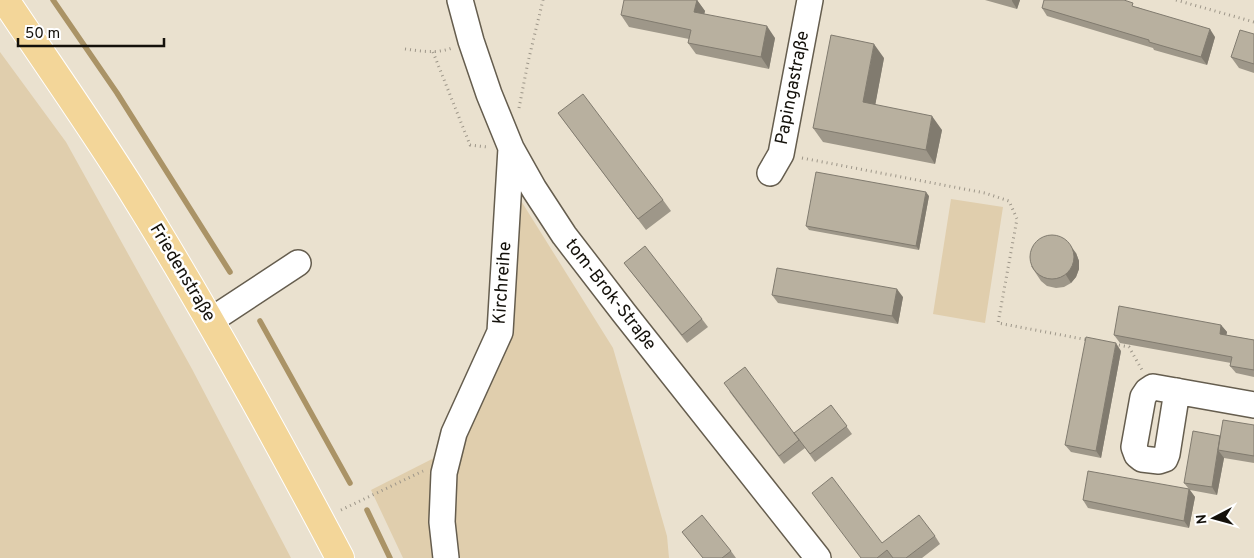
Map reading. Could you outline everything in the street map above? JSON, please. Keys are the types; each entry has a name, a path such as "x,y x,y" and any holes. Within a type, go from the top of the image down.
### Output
{"main road":[{"name":"Friedenstraße","path":"5,0 130,188 210,321 231,356 340,558"}],"street":[{"name":"tom-Brok-Straße","path":"460,0 471,41 489,94 512,148 534,189 564,235 624,313 818,558"},
{"name":"Papingastraße","path":"776,164 810,0"},
{"name":"Kirchreihe","path":"446,558 442,522 444,473 454,433 500,332 512,148"},
{"path":"210,321 298,263"},
{"path":"1177,391 1165,459 1159,461 1142,459 1137,455 1134,447 1143,398 1147,391 1152,388 1177,391 1254,405"}],"path":[{"path":"519,110 543,0"},
{"path":"1176,0 1254,22"},
{"path":"405,49 434,52 445,50"},
{"path":"434,52 470,145 512,148"},
{"path":"776,164 985,193 1009,201 1017,219 998,323 1090,340"},
{"path":"1106,343 1129,347 1152,388"},
{"path":"339,510 422,471 444,473"}],"shaded area":[{"path":"0,52 66,142 192,369 291,558 0,558"},
{"path":"518,196 613,348 667,536 669,558 403,558 371,490 436,457 503,332"},
{"path":"951,199 1003,207 985,323 933,314"}],"building":[{"path":"624,0 697,0 694,12 767,26 761,57 688,43 691,30 621,15"},
{"path":"1044,0 1124,0 1133,3 1132,6 1210,29 1201,57 1042,8"},
{"path":"1240,30 1254,34 1254,64 1231,57"},
{"path":"831,35 874,44 863,102 932,116 926,150 813,128"},
{"path":"583,94 663,200 638,219 558,113"},
{"path":"816,172 926,192 916,246 806,226"},
{"path":"1056,235 1068,241 1073,248 1073,266 1068,273 1061,278 1048,279 1036,273 1031,266 1030,253 1036,241 1043,236"},
{"path":"645,246 702,319 682,335 624,263"},
{"path":"777,268 897,289 892,316 772,295"},
{"path":"1119,306 1221,325 1220,334 1254,340 1254,370 1230,366 1232,357 1114,335"},
{"path":"1086,337 1116,343 1096,451 1065,445"},
{"path":"745,367 799,440 779,456 724,383"},
{"path":"831,405 847,426 810,454 794,433"},
{"path":"1223,420 1254,425 1254,456 1218,450"},
{"path":"1193,431 1220,436 1212,487 1184,483"},
{"path":"1088,471 1189,489 1184,521 1083,500"},
{"path":"832,477 882,543 919,515 935,536 906,558 893,558 887,550 877,558 861,558 812,493"},
{"path":"702,515 731,551 722,558 703,558 682,532"}],"waterway":[{"path":"53,0 117,93 230,272"},
{"path":"260,321 350,483"},
{"path":"367,510 390,558"}]}
